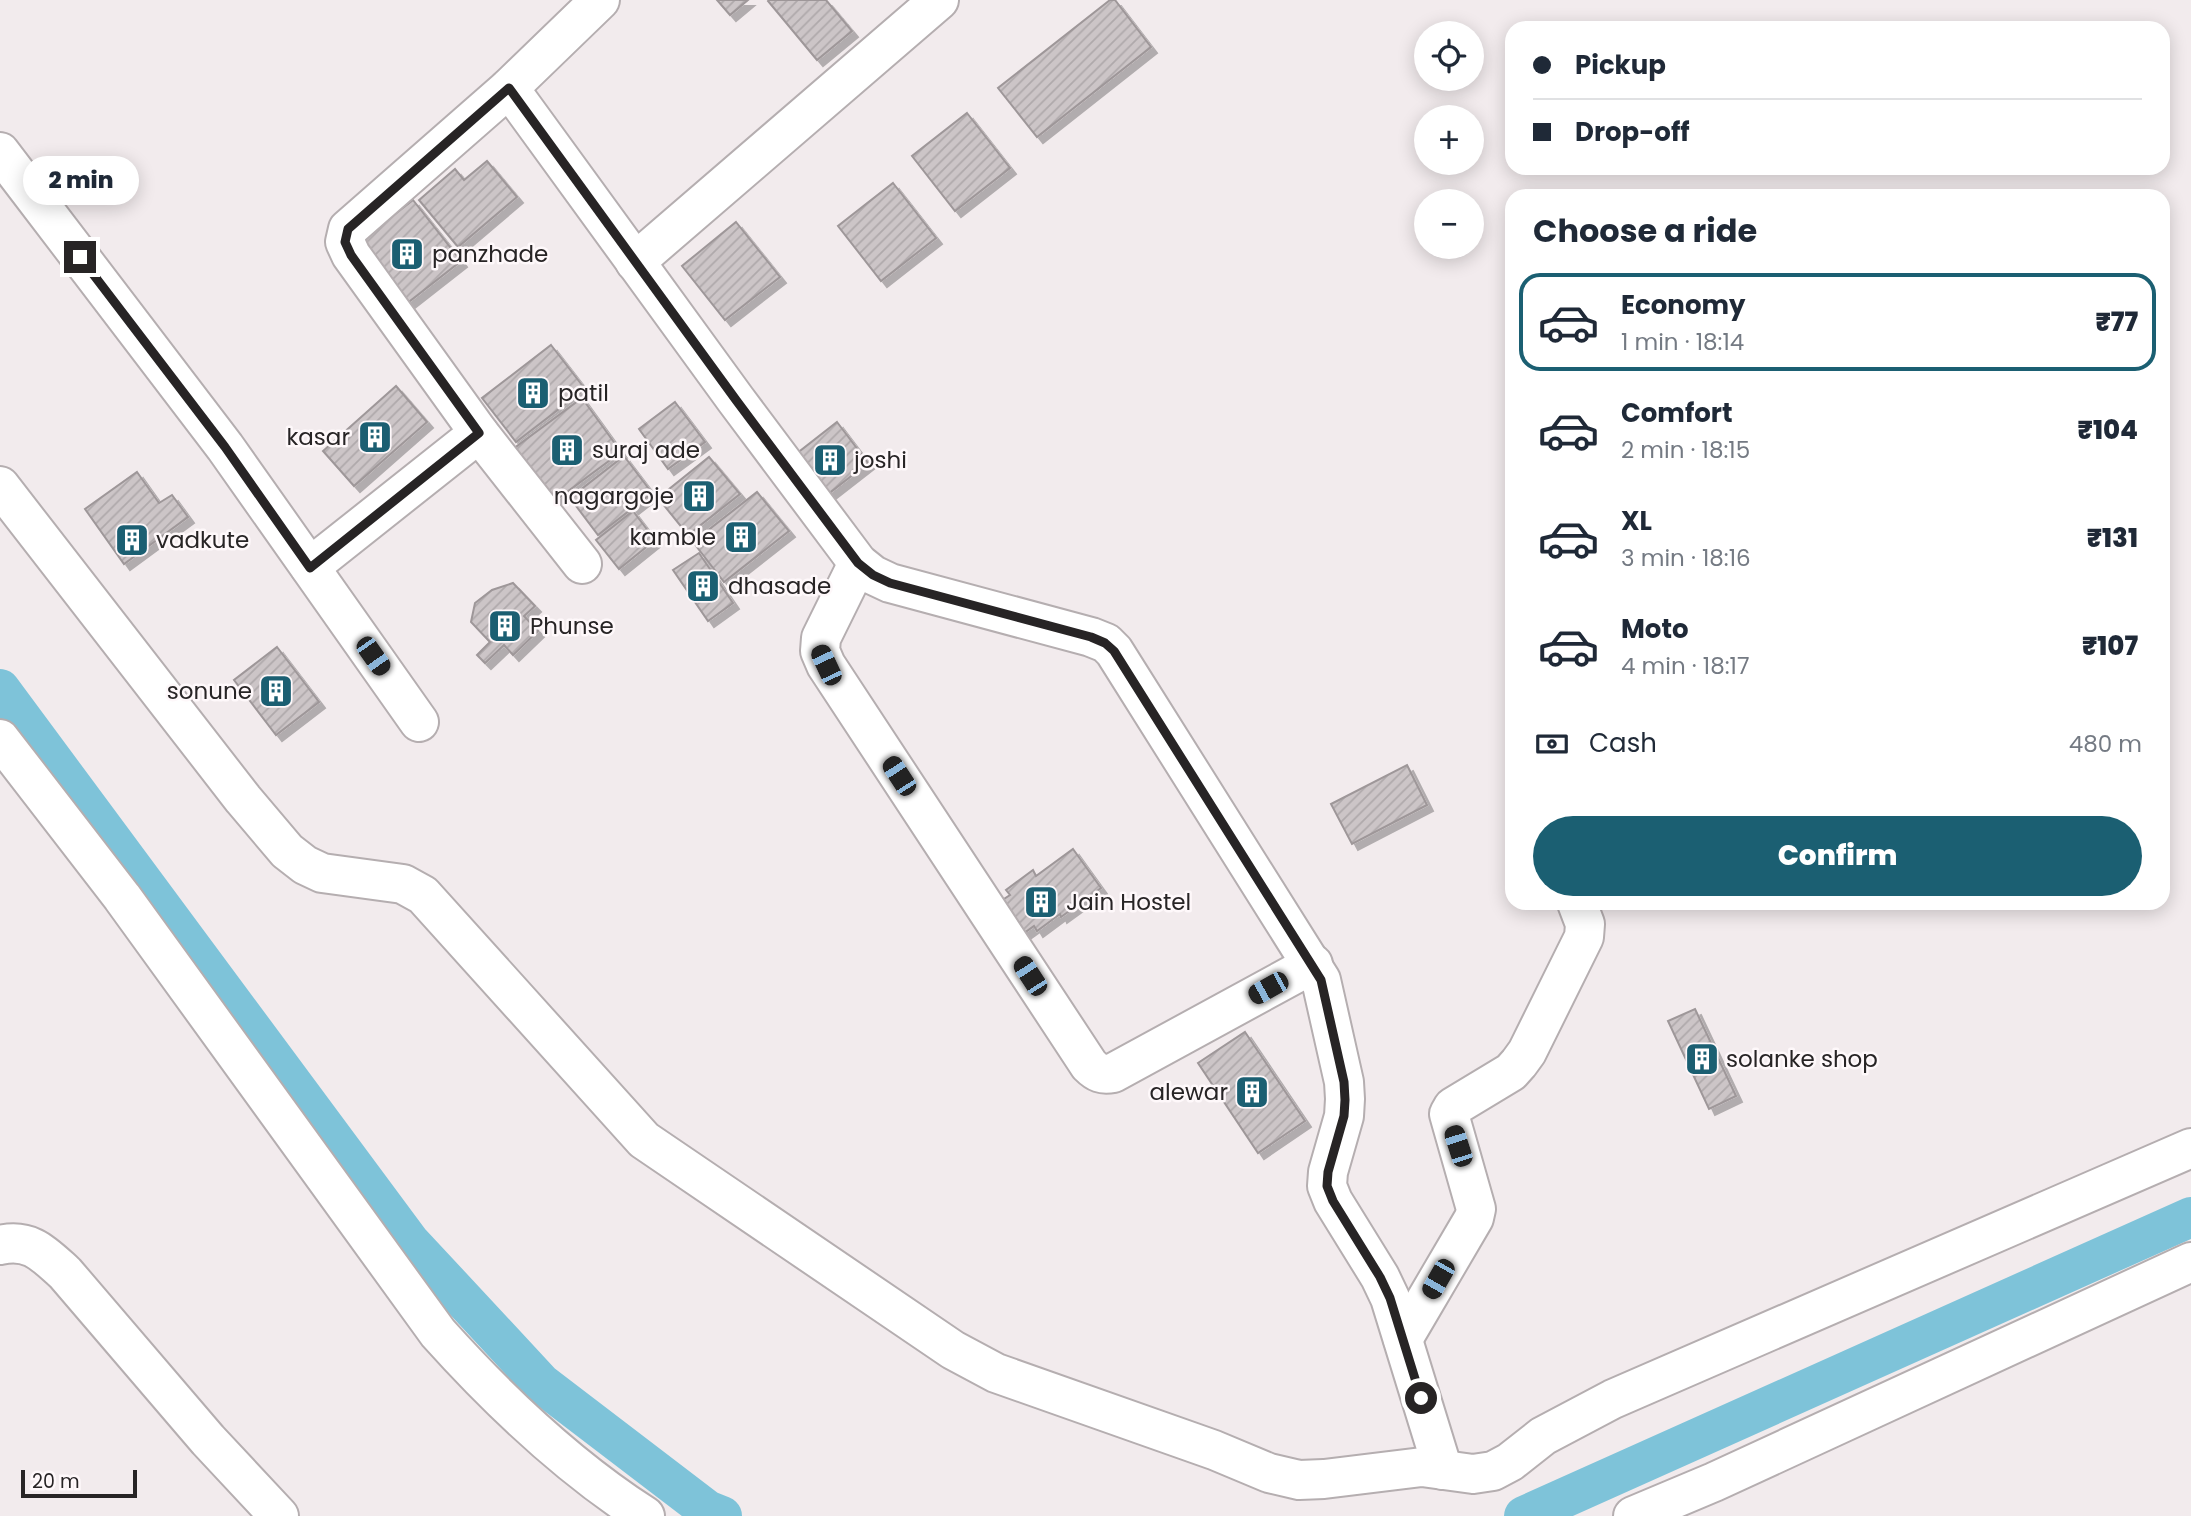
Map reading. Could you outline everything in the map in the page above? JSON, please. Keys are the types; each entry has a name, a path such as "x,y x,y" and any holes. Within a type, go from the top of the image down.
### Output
{"street":[{"path":"582,564 479,433 351,255 345,242 348,229 509,88 600,0"},
{"path":"635,262 939,0"},
{"path":"509,88 858,563 873,575 890,583 1091,637 1105,643 1114,651 1313,964 1326,996 1344,1082 1344,1116 1328,1172 1327,1186 1333,1201 1390,1298 1443,1470"},
{"path":"0,152 225,447 419,722"},
{"path":"310,568 479,433"},
{"path":"0,486 243,799 288,851 305,865 323,873 403,884 423,895 644,1140 972,1362 996,1373 1214,1450 1269,1474 1299,1480 1422,1467 1473,1474 1493,1471 1510,1462 1543,1436 1613,1399 2191,1148"},
{"path":"858,563 821,638 820,651 826,665 1095,1072 1103,1075 1113,1073 1313,964"},
{"path":"0,738 122,897 438,1333 482,1382 544,1440 620,1500 645,1516"},
{"path":"1403,1339 1474,1218 1476,1209 1449,1114 1453,1107 1511,1072 1527,1052 1584,937 1585,924 1580,910"},
{"path":"0,1245 16,1241 40,1251 65,1273 208,1440 279,1516"},
{"path":"1633,1516 1714,1482 2191,1262"}],"building":[{"path":"717,0 748,0 730,15"},
{"path":"769,0 826,0 852,31 817,60"},
{"path":"1110,0 1115,0 1151,47 1037,137 998,88"},
{"path":"967,113 1010,168 955,211 912,156"},
{"path":"487,161 517,197 458,247 419,200 455,169 464,180"},
{"path":"893,183 936,238 881,281 838,226"},
{"name":"panzhade","path":"413,200 461,261 401,308 353,247"},
{"path":"736,222 780,277 725,320 682,266"},
{"name":"patil","path":"551,345 585,389 516,442 482,398"},
{"name":"kasar","path":"396,386 427,422 354,486 323,451"},
{"name":"suraj ade","path":"582,398 621,452 552,503 513,449"},
{"path":"675,402 705,442 668,469 639,429"},
{"name":"joshi","path":"837,422 868,463 823,498 791,458"},
{"path":"624,456 652,493 598,535 570,498"},
{"name":"nagargoje","path":"709,457 740,494 688,535 658,498"},
{"name":"vadkute","path":"137,472 159,503 172,495 188,517 124,564 85,509"},
{"name":"kamble","path":"757,492 789,531 724,582 693,542"},
{"path":"633,511 655,540 619,569 596,540"},
{"name":"dhasade","path":"699,553 733,603 708,621 673,570"},
{"name":"Phunse","path":"513,583 535,606 524,616 538,631 513,655 504,645 485,663 477,655 490,642 471,622 475,603 492,590"},
{"name":"sonune","path":"277,647 319,702 276,735 234,680"},
{"path":"1407,765 1427,805 1352,844 1331,804"},
{"name":"Jain Hostel","path":"1073,849 1101,888 1061,917 1060,914 1037,931 1034,926 1013,941 990,908 1010,895 1006,890 1033,870 1036,876"},
{"name":"solanke shop","path":"1695,1009 1736,1096 1709,1109 1668,1021"},
{"name":"alewar","path":"1245,1032 1305,1121 1258,1153 1198,1063"}],"waterway":[{"path":"0,689 409,1241 542,1384 707,1510 722,1516"},
{"path":"1524,1516 2191,1217"}],"place":[{"name":"panzhade","path":"407,254"},
{"name":"patil","path":"533,393"},
{"name":"kasar","path":"375,437"},
{"name":"suraj ade","path":"567,450"},
{"name":"joshi","path":"830,460"},
{"name":"nagargoje","path":"699,496"},
{"name":"kamble","path":"741,537"},
{"name":"vadkute","path":"132,540"},
{"name":"dhasade","path":"703,586"},
{"name":"Phunse","path":"505,626"},
{"name":"sonune","path":"276,691"},
{"name":"Jain Hostel","path":"1041,902"},
{"name":"solanke shop","path":"1702,1059"},
{"name":"alewar","path":"1252,1092"}],"route":[{"path":"80,257 225,447 310,568 479,433 351,255 345,242 348,229 509,88 858,563 873,575 890,583 1091,637 1105,643 1114,651 1321,980 1344,1082 1345,1100 1344,1116 1328,1172 1327,1186 1333,1201 1390,1298 1421,1398"}]}
